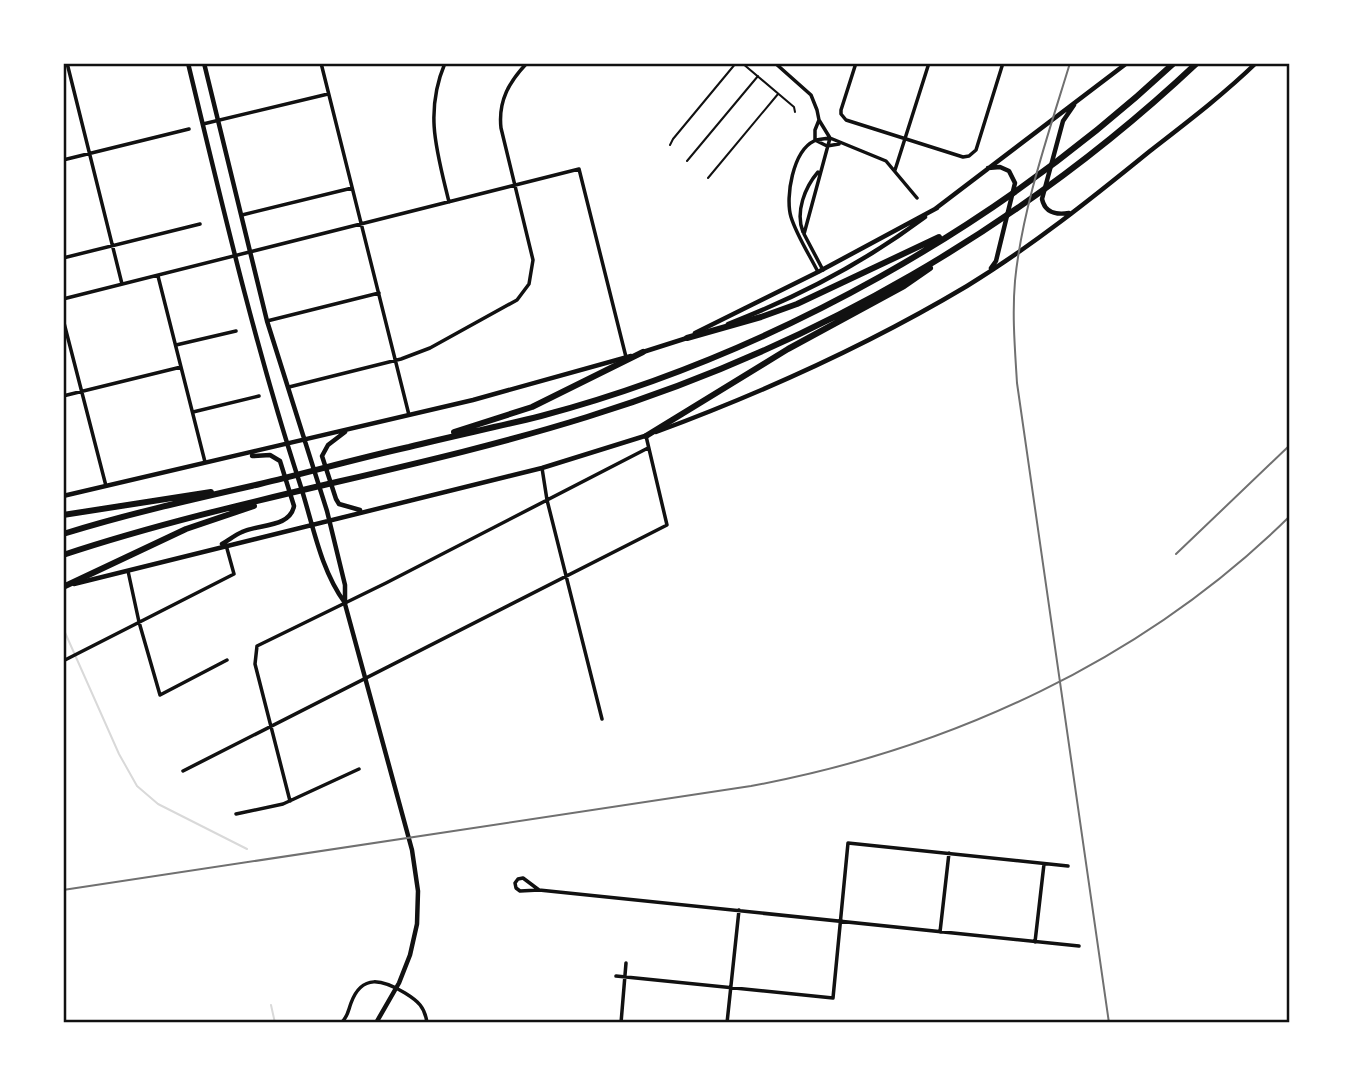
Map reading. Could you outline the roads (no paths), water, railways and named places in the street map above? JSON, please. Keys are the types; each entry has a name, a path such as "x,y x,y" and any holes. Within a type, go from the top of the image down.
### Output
{"highway":[{"path":"63,534 153,509 554,412 629,388 724,352 836,300 902,264 972,220 1074,148 1174,63"},
{"path":"63,555 143,530 544,430 663,391 735,363 811,329 982,232 1069,171 1171,88 1196,63"},
{"path":"687,338 761,317 816,296 972,220"},
{"path":"646,436 788,349 904,286 945,255"},
{"path":"405,447 532,407 643,352"},
{"path":"63,515 281,479"},
{"path":"63,587 187,529 284,495"}],"main road":[{"path":"188,63 289,452 335,589 345,604"},
{"path":"204,63 267,321 327,511 345,585 345,604 412,850 418,891 417,924 410,955 376,1023"},
{"path":"63,496 349,430 610,362 760,311 813,287 899,236 1127,63"},
{"path":"63,587 542,468 646,436 741,400 886,331 1029,245 1199,112 1256,63"},
{"path":"1071,213 1048,211 1042,199 1063,121 1076,102"},
{"path":"986,169 1000,167 1009,171 1015,183 996,261 989,271"},
{"path":"687,338 937,208"},
{"path":"349,430 328,445 322,456 336,499 344,506 364,511"},
{"path":"219,547 243,531 284,520 291,516 294,506 280,461 273,456 239,456"}],"street":[{"path":"67,63 122,284"},
{"path":"321,63 409,415"},
{"path":"445,63 435,95 433,122 449,202"},
{"path":"289,387 396,360 430,348 517,300 529,284 533,260 501,128 500,112 512,80 527,63"},
{"path":"856,63 841,114 846,120 963,157 974,153 1003,63"},
{"path":"895,170 929,63"},
{"path":"776,64 811,95 819,120 830,138 886,161 917,198"},
{"path":"203,124 328,94"},
{"path":"815,140 814,130 819,120"},
{"path":"63,160 189,129"},
{"path":"820,271 794,226 789,197 797,160 810,143 830,138"},
{"path":"804,234 830,138"},
{"path":"815,140 827,146 841,144"},
{"path":"63,299 579,169 626,357"},
{"path":"820,169 809,183 799,223 820,271"},
{"path":"242,215 352,188"},
{"path":"63,258 200,224"},
{"path":"158,275 206,464"},
{"path":"267,321 379,293"},
{"path":"63,319 106,486"},
{"path":"176,345 236,331"},
{"path":"63,396 181,367"},
{"path":"193,412 259,396"},
{"path":"183,771 667,525 646,436"},
{"path":"290,801 255,664 257,646 345,604 648,448"},
{"path":"542,468 547,500 602,719"},
{"path":"63,661 234,574 226,545"},
{"path":"127,569 160,695 227,660"},
{"path":"236,814 290,801 359,769"},
{"path":"616,976 834,998 848,843 1068,866"},
{"path":"940,932 949,853"},
{"path":"1035,942 1044,863"},
{"path":"539,890 523,878 515,883 520,891 539,890 1079,946"},
{"path":"727,1023 739,910"},
{"path":"621,1023 626,963"},
{"path":"341,1023 346,1018 356,992 374,981 391,985 415,999 423,1008 427,1023"},
{"path":"303,1023 311,1023"}],"lane":[{"path":"670,145 736,63"},
{"path":"742,63 793,107 795,112"},
{"path":"687,161 758,76"},
{"path":"708,178 778,94"}],"waterway":[{"path":"63,628 119,754 137,786 158,804 247,849"},
{"path":"271,1005 275,1023"}],"railway":[{"path":"1070,63 1037,171 1024,226 1015,281 1014,332 1017,383 1109,1023"},
{"path":"1176,554 1290,445"},
{"path":"63,890 751,786 826,770 899,748 971,722 1041,691 1108,655 1172,614 1233,567 1290,516"}]}
